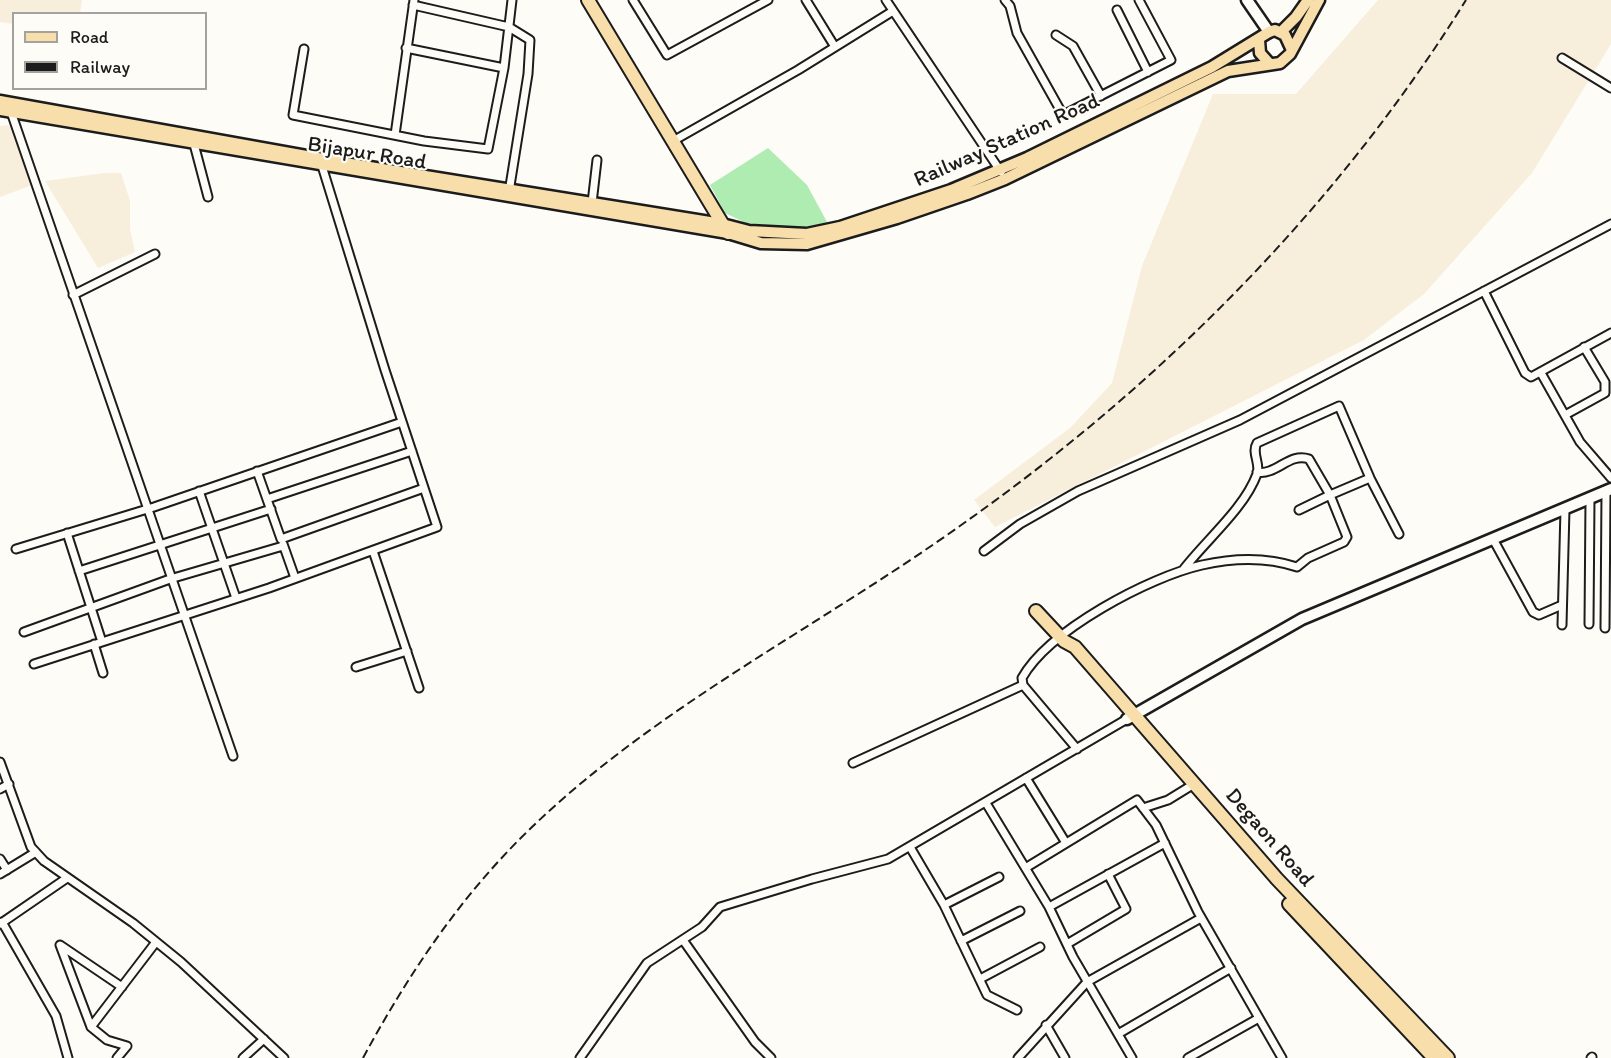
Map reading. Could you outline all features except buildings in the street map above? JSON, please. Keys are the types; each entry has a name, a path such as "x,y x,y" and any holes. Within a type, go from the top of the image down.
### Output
{"highway":[{"path":"588,0 725,228"},
{"name":"Degaon Road","path":"1036,610 1062,639 1069,651 1191,786 1333,940 1448,1058"},
{"name":"Degaon Road","path":"1191,786 1326,946 1434,1058"}],"main road":[{"path":"1247,0 1269,32"},
{"path":"1308,0 1281,32 1269,32 1259,40 1260,53 1269,63 1284,60 1319,0"},
{"path":"1281,32 1287,38 1291,48"},
{"name":"Railway Station Road","path":"1002,175 1212,67 1259,40"},
{"name":"Railway Station Road","path":"725,228 761,243 816,242 897,218 1002,175 1228,71 1269,63"},
{"path":"5,106 509,193 592,203 725,228"},
{"name":"Bijapur Road","path":"5,106 194,144 322,166 725,228"},
{"path":"1130,717 1302,619 1608,490"}],"street":[{"path":"304,49 293,115 395,135 488,149 504,68 512,0"},
{"path":"633,0 667,55 768,0"},
{"path":"806,0 836,47"},
{"path":"886,0 1002,175"},
{"path":"1005,0 1010,6 1017,33 1063,115 1171,60 1139,0"},
{"path":"395,135 414,3 509,27 530,40 528,74 509,193"},
{"path":"1117,10 1148,72"},
{"path":"673,141 836,47 893,11"},
{"path":"1056,35 1073,46 1101,96"},
{"path":"406,48 504,68"},
{"path":"1562,58 1611,88"},
{"path":"5,106 233,756"},
{"path":"194,144 208,197"},
{"path":"592,203 597,160"},
{"path":"34,664 295,578 437,527 322,166"},
{"path":"984,551 1020,524 1078,491 1240,420 1611,224"},
{"path":"73,295 155,254"},
{"path":"1484,291 1524,373 1531,377 1611,333"},
{"path":"1565,415 1605,393 1605,381 1584,347"},
{"path":"1541,373 1580,442 1611,478"},
{"path":"1182,571 1230,517 1257,472 1254,448 1257,443 1339,406 1370,477 1399,534"},
{"path":"16,549 146,510 402,422"},
{"path":"267,500 412,451"},
{"path":"1077,749 1023,685 1022,678 1062,639 1099,609 1182,571 1203,565 1238,560 1281,562 1297,567 1308,558 1344,542 1347,537 1330,495 1315,467 1304,458 1294,458 1264,473 1257,472"},
{"path":"257,471 295,578"},
{"path":"1299,510 1370,477"},
{"path":"24,632 170,579 224,565 424,488"},
{"path":"1605,627 1608,490"},
{"path":"199,491 236,598"},
{"path":"1589,624 1590,499"},
{"path":"79,571 271,509"},
{"path":"1562,625 1565,509"},
{"path":"67,534 102,642"},
{"path":"1493,539 1533,612 1539,615 1562,605"},
{"path":"373,551 419,688"},
{"path":"94,645 103,673"},
{"path":"356,667 407,651"},
{"path":"853,763 1023,685"},
{"path":"580,1058 647,963 702,927 720,907 812,879 864,868 888,860 1130,717"},
{"path":"0,762 27,838 36,852 67,878 156,942 284,1058"},
{"path":"1026,778 1066,843"},
{"path":"0,789 9,784"},
{"path":"1143,808 1168,800 1191,786"},
{"path":"1026,867 1137,800 1164,843 1202,918 1282,1058"},
{"path":"986,803 1049,907 1087,982 1132,1058"},
{"path":"1049,907 1164,843"},
{"path":"910,847 944,905 987,995 1017,1010"},
{"path":"0,859 3,872 36,852"},
{"path":"1067,944 1126,909 1108,874"},
{"path":"944,905 999,877"},
{"path":"67,878 1,923 56,1017 69,1058"},
{"path":"962,941 1020,911"},
{"path":"1018,1058 1087,982 1202,918"},
{"path":"684,940 755,1042 771,1058"},
{"path":"91,1027 156,942"},
{"path":"117,1058 127,1046 107,1040 91,1027 60,945 122,987"},
{"path":"980,979 1040,947"},
{"path":"1118,1034 1231,968"},
{"path":"1188,1058 1259,1018"},
{"path":"1046,1025 1065,1058"},
{"path":"243,1058 264,1040"}],"shaded area":[{"path":"0,0 82,0 80,12 12,12 12,24 0,22"},
{"path":"1378,0 1611,0 1611,44 1532,173 1424,294 1364,340 995,527 974,500 1070,428 1112,383 1142,266 1213,94 1296,94"},
{"path":"14,125 35,184 0,197 0,126"},
{"path":"121,173 130,201 130,229 135,252 98,268 45,181"}],"green space":[{"path":"768,148 807,185 827,222 809,228 795,228 746,223 725,213 710,185"}],"railway":[{"path":"363,1058 418,965 460,907 532,827 580,784 684,706 957,528 1103,415 1172,354 1238,290 1301,222 1360,151 1415,77 1466,0"}]}
